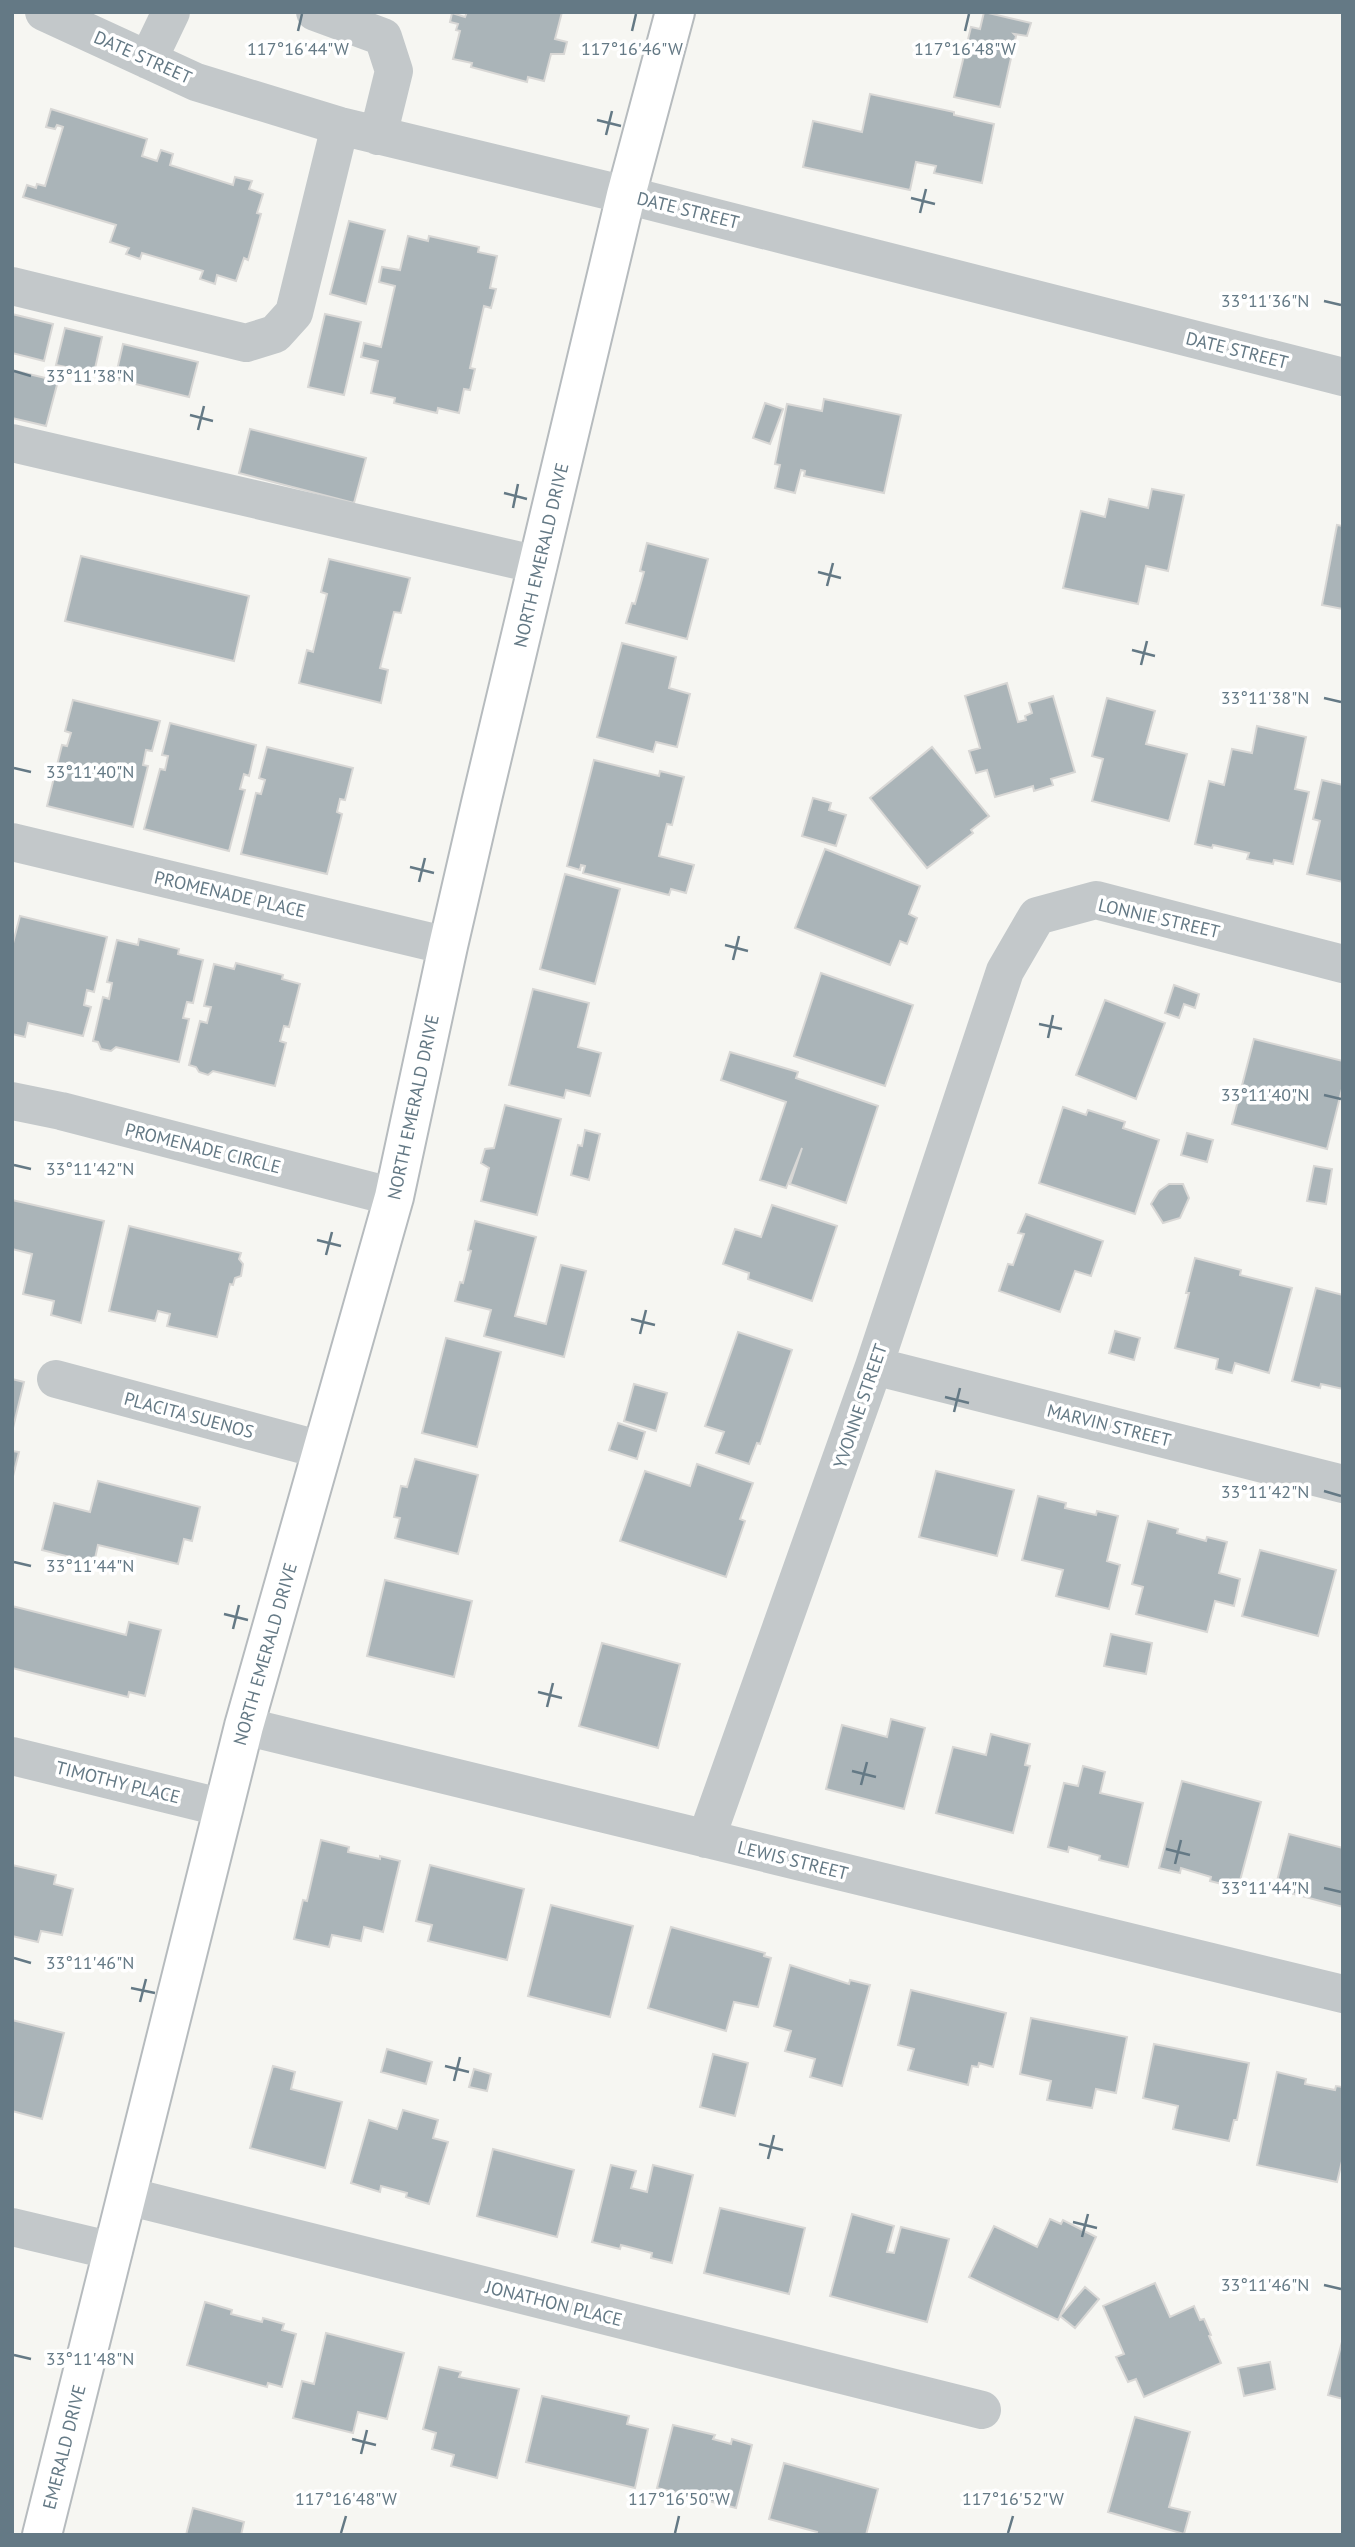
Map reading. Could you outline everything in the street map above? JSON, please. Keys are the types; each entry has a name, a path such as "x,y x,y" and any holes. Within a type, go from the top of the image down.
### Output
{"main road":[{"name":"NORTH EMERALD DRIVE","path":"127,2196 244,1726 394,1197 448,946 538,565 626,195 675,12"},
{"name":"EMERALD DRIVE","path":"42,2535 127,2196"}],"street":[{"name":"DATE STREET","path":"44,12 196,82 340,126 626,195 1343,377"},
{"path":"148,60 171,12"},
{"path":"315,12 383,37 394,71 378,136"},
{"path":"12,286 246,343 275,334 294,313 340,126"},
{"path":"12,443 538,565"},
{"name":"PROMENADE PLACE","path":"12,842 448,946"},
{"name":"LONNIE STREET","path":"1005,971 1037,916 1096,900 1343,964"},
{"name":"YVONNE STREET","path":"706,1839 874,1366 1005,971"},
{"name":"PROMENADE CIRCLE","path":"12,1101 61,1111 394,1197"},
{"name":"MARVIN STREET","path":"874,1366 1343,1484"},
{"name":"PLACITA SUENOS","path":"56,1379 322,1450"},
{"name":"LEWIS STREET","path":"244,1726 1343,1994"},
{"name":"TIMOTHY PLACE","path":"12,1756 224,1808"},
{"name":"JONATHON PLACE","path":"127,2196 982,2410"},
{"path":"12,2227 113,2252"}],"building":[{"path":"467,12 562,12 555,39 567,42 564,54 551,54 544,81 528,77 527,82 471,67 472,63 453,59 460,31 456,30 458,24 450,22 452,13 465,17"},
{"path":"984,12 1031,23 1027,36 1014,34 1016,36 1000,107 954,97 971,27 980,29"},
{"path":"870,94 954,112 954,115 994,124 982,183 934,173 936,166 916,162 910,190 803,167 813,121 862,132"},
{"path":"51,109 147,139 142,156 157,161 161,150 173,154 170,165 233,185 235,177 252,181 249,189 263,194 257,213 261,214 248,260 244,258 236,281 217,275 215,284 200,279 203,271 142,253 140,259 126,254 129,248 110,242 116,225 23,197 27,185 36,188 37,184 45,186 63,127 46,127"},
{"path":"349,221 385,230 366,304 330,294"},
{"path":"408,236 428,241 429,236 479,247 478,252 497,256 490,288 496,289 491,308 484,306 470,368 475,369 470,390 464,389 459,413 438,408 437,413 394,403 395,398 371,393 378,361 361,357 364,343 381,347 395,286 379,282 382,267 400,270"},
{"path":"12,314 53,324 44,361 12,353"},
{"path":"325,314 361,322 344,395 308,387"},
{"path":"65,328 102,337 94,373 56,365"},
{"path":"123,344 198,362 189,397 115,379"},
{"path":"12,370 58,381 46,426 12,418"},
{"path":"824,399 901,415 884,493 804,476 805,471 801,470 795,493 775,488 780,465 775,464 787,404 822,411"},
{"path":"765,403 783,409 770,444 753,438"},
{"path":"250,429 366,458 354,503 239,473"},
{"path":"1152,489 1184,495 1168,571 1146,566 1138,604 1063,588 1081,511 1105,517 1109,499 1148,508"},
{"path":"1337,525 1343,526 1343,609 1322,605"},
{"path":"647,543 708,559 687,639 626,623 632,603 635,604 644,572 640,571"},
{"path":"81,556 249,596 234,661 65,621"},
{"path":"329,559 410,578 401,613 394,612 380,668 388,670 381,703 299,683 307,650 313,652 327,594 321,592"},
{"path":"622,643 676,657 669,688 690,694 677,747 656,742 653,752 597,737"},
{"path":"1007,683 1018,722 1026,720 1025,716 1032,713 1029,703 1053,696 1075,772 1051,779 1053,785 1034,791 1033,786 995,797 987,770 976,773 969,751 980,748 965,696"},
{"path":"1107,698 1155,711 1146,744 1187,754 1169,821 1092,801 1103,759 1092,756"},
{"path":"73,700 160,721 152,751 146,750 143,765 148,766 133,827 47,806 62,745 67,746 71,733 65,731"},
{"path":"170,723 256,745 249,776 244,774 240,789 245,790 229,851 144,829 160,769 165,770 168,756 162,755"},
{"path":"1257,726 1306,737 1295,789 1309,792 1293,864 1274,860 1273,864 1247,859 1249,853 1195,844 1209,781 1224,785 1232,749 1252,753"},
{"path":"267,747 353,768 345,800 340,799 337,812 342,814 327,874 241,854 256,793 261,794 265,780 259,778"},
{"path":"932,747 989,816 971,830 973,833 927,868 870,798"},
{"path":"594,760 659,776 660,771 684,777 672,825 667,824 659,856 694,865 686,893 671,889 669,895 583,873 585,866 581,865 580,870 567,866"},
{"path":"1322,780 1343,785 1343,882 1307,874 1320,821 1313,819"},
{"path":"813,798 831,803 829,810 846,815 836,846 802,836"},
{"path":"825,849 920,886 909,914 917,918 907,944 900,941 890,965 795,928"},
{"path":"565,874 620,889 595,984 540,969"},
{"path":"20,916 107,937 94,992 87,990 84,1005 91,1007 83,1036 28,1023 25,1037 12,1034 12,947"},
{"path":"139,939 179,949 178,954 203,960 193,1003 187,1002 183,1018 189,1019 179,1062 116,1047 111,1051 101,1049 98,1042 93,1041 103,997 109,999 112,983 107,982 117,940 138,945"},
{"path":"236,963 283,975 282,979 300,984 289,1027 284,1026 280,1041 286,1043 275,1086 213,1071 208,1075 189,1065 200,1021 207,1023 211,1007 204,1006 214,964 234,969"},
{"path":"821,973 913,1005 885,1086 794,1056"},
{"path":"1174,985 1199,994 1195,1008 1184,1004 1179,1018 1165,1013"},
{"path":"533,989 589,1003 578,1047 601,1053 590,1096 566,1090 564,1098 509,1085"},
{"path":"1105,1000 1165,1023 1136,1099 1076,1075"},
{"path":"1254,1039 1343,1061 1343,1085 1327,1149 1232,1124"},
{"path":"730,1052 798,1072 796,1078 878,1106 846,1203 790,1184 802,1148 786,1188 760,1180 786,1102 721,1080"},
{"path":"505,1105 561,1119 537,1215 481,1201 489,1168 481,1163 485,1149 494,1148"},
{"path":"1063,1107 1086,1115 1088,1110 1125,1122 1123,1128 1159,1140 1135,1214 1039,1183"},
{"path":"585,1130 600,1134 589,1180 571,1175 578,1145 582,1146"},
{"path":"1187,1133 1213,1140 1207,1162 1181,1155"},
{"path":"1314,1166 1332,1169 1326,1204 1307,1201"},
{"path":"1169,1184 1183,1184 1189,1198 1180,1218 1163,1223 1151,1204 1159,1191"},
{"path":"12,1200 104,1221 81,1323 51,1315 54,1301 23,1294 32,1254 12,1249"},
{"path":"772,1205 837,1226 812,1301 748,1279 749,1273 723,1264 735,1229 761,1237"},
{"path":"1026,1214 1103,1241 1091,1276 1075,1271 1060,1312 999,1291 1008,1264 1013,1265 1024,1234 1018,1233"},
{"path":"475,1221 536,1237 515,1316 546,1324 561,1265 586,1271 564,1357 484,1336 491,1310 455,1301 460,1282 463,1283 471,1251 468,1250"},
{"path":"129,1226 241,1253 241,1276 235,1278 233,1285 230,1284 217,1337 167,1326 170,1314 158,1311 155,1321 109,1311"},
{"path":"1195,1258 1241,1270 1240,1275 1292,1288 1269,1373 1235,1363 1232,1373 1216,1369 1218,1359 1175,1348"},
{"path":"1316,1288 1343,1295 1343,1389 1321,1384 1320,1388 1292,1381"},
{"path":"1115,1331 1140,1338 1134,1360 1109,1353"},
{"path":"738,1332 792,1350 760,1444 757,1443 749,1464 716,1453 724,1432 705,1426"},
{"path":"446,1338 501,1352 477,1447 422,1433"},
{"path":"12,1379 24,1382 12,1432"},
{"path":"634,1384 667,1393 656,1431 624,1421"},
{"path":"618,1423 645,1432 637,1459 609,1450"},
{"path":"12,1451 19,1452 12,1480"},
{"path":"415,1459 478,1475 458,1554 395,1538 400,1518 394,1517 401,1486 407,1487"},
{"path":"697,1464 753,1483 740,1519 745,1521 726,1577 620,1541 645,1471 690,1486"},
{"path":"936,1471 1014,1490 997,1556 919,1537"},
{"path":"98,1481 200,1507 192,1541 184,1539 178,1564 98,1545 94,1563 42,1550 54,1503 90,1512"},
{"path":"1038,1496 1066,1503 1065,1508 1096,1515 1097,1511 1118,1516 1107,1561 1120,1565 1109,1609 1056,1596 1063,1570 1022,1560"},
{"path":"1148,1521 1178,1529 1177,1533 1206,1541 1207,1537 1227,1542 1219,1573 1240,1579 1234,1606 1215,1601 1207,1632 1136,1614 1143,1587 1132,1584"},
{"path":"1260,1550 1336,1570 1318,1636 1242,1616"},
{"path":"385,1580 472,1601 454,1677 367,1656"},
{"path":"12,1606 126,1635 129,1622 161,1630 145,1696 129,1692 128,1697 12,1668"},
{"path":"1111,1634 1152,1643 1146,1674 1104,1666"},
{"path":"602,1643 680,1664 658,1748 579,1726"},
{"path":"891,1719 925,1728 904,1809 826,1789 842,1725 887,1737"},
{"path":"991,1734 1030,1744 1025,1765 1030,1766 1013,1833 936,1813 953,1747 986,1755"},
{"path":"1083,1766 1105,1772 1100,1793 1143,1803 1128,1867 1099,1860 1100,1856 1069,1847 1068,1852 1048,1847 1064,1783 1078,1786"},
{"path":"1182,1781 1261,1802 1238,1888 1210,1881 1211,1877 1181,1868 1180,1873 1159,1868"},
{"path":"1289,1834 1343,1848 1343,1907 1275,1889"},
{"path":"321,1840 349,1847 348,1852 400,1861 383,1932 364,1927 361,1941 332,1935 329,1947 294,1939 303,1900 307,1901"},
{"path":"12,1865 56,1875 54,1884 73,1889 62,1935 41,1931 38,1942 12,1936"},
{"path":"430,1865 524,1889 507,1960 428,1941 432,1925 416,1921"},
{"path":"551,1905 633,1926 610,2017 528,1996"},
{"path":"671,1927 765,1953 764,1956 771,1958 758,2007 734,2002 726,2031 648,2008"},
{"path":"790,1965 849,1984 850,1980 870,1985 842,2086 810,2077 815,2059 785,2051 791,2031 774,2026"},
{"path":"911,1990 1006,2013 993,2067 979,2063 978,2067 972,2066 968,2085 908,2070 914,2049 898,2045"},
{"path":"1031,2018 1127,2037 1116,2093 1096,2089 1092,2108 1047,2100 1051,2081 1020,2074"},
{"path":"12,2020 64,2033 42,2119 12,2111"},
{"path":"1154,2044 1249,2063 1237,2120 1234,2120 1229,2141 1173,2129 1178,2106 1143,2098"},
{"path":"387,2049 432,2062 426,2084 381,2072"},
{"path":"713,2054 748,2063 735,2116 700,2107"},
{"path":"273,2066 295,2072 291,2089 342,2102 325,2168 250,2148"},
{"path":"474,2069 491,2074 487,2091 469,2087"},
{"path":"1277,2072 1306,2079 1305,2084 1335,2090 1336,2086 1343,2087 1343,2157 1337,2182 1257,2165"},
{"path":"403,2110 438,2120 433,2138 448,2142 429,2204 406,2197 407,2193 381,2186 380,2192 351,2183 369,2120 397,2129"},
{"path":"493,2149 574,2170 557,2237 477,2216"},
{"path":"611,2165 636,2171 631,2188 647,2192 653,2165 693,2175 672,2263 651,2258 652,2253 621,2245 620,2249 592,2242"},
{"path":"720,2208 805,2228 789,2294 704,2273"},
{"path":"852,2214 894,2226 887,2252 894,2253 901,2227 949,2239 927,2322 830,2296"},
{"path":"1050,2219 1061,2224 1063,2220 1096,2237 1058,2320 969,2277 994,2226 1037,2247"},
{"path":"1155,2283 1170,2317 1194,2306 1200,2320 1204,2319 1221,2363 1144,2397 1136,2379 1128,2382 1116,2357 1124,2354 1103,2306"},
{"path":"1085,2287 1099,2299 1075,2328 1060,2316"},
{"path":"205,2302 232,2310 231,2314 262,2322 263,2318 284,2324 282,2330 296,2334 282,2387 268,2383 267,2387 187,2365"},
{"path":"326,2333 404,2353 387,2419 358,2412 353,2433 293,2418 302,2381 314,2384"},
{"path":"1343,2338 1343,2399 1328,2395"},
{"path":"1270,2362 1275,2389 1244,2396 1238,2368"},
{"path":"439,2367 461,2372 459,2377 519,2389 497,2478 451,2466 454,2455 432,2449 436,2433 423,2429"},
{"path":"542,2396 629,2416 627,2424 648,2429 635,2488 526,2462"},
{"path":"1135,2417 1190,2432 1169,2507 1190,2512 1184,2534 1108,2512"},
{"path":"673,2425 715,2435 713,2439 731,2444 732,2439 752,2445 736,2508 657,2488"},
{"path":"784,2463 878,2489 866,2535 816,2535 817,2532 769,2519"},
{"path":"193,2508 244,2522 241,2535 186,2535"}]}
